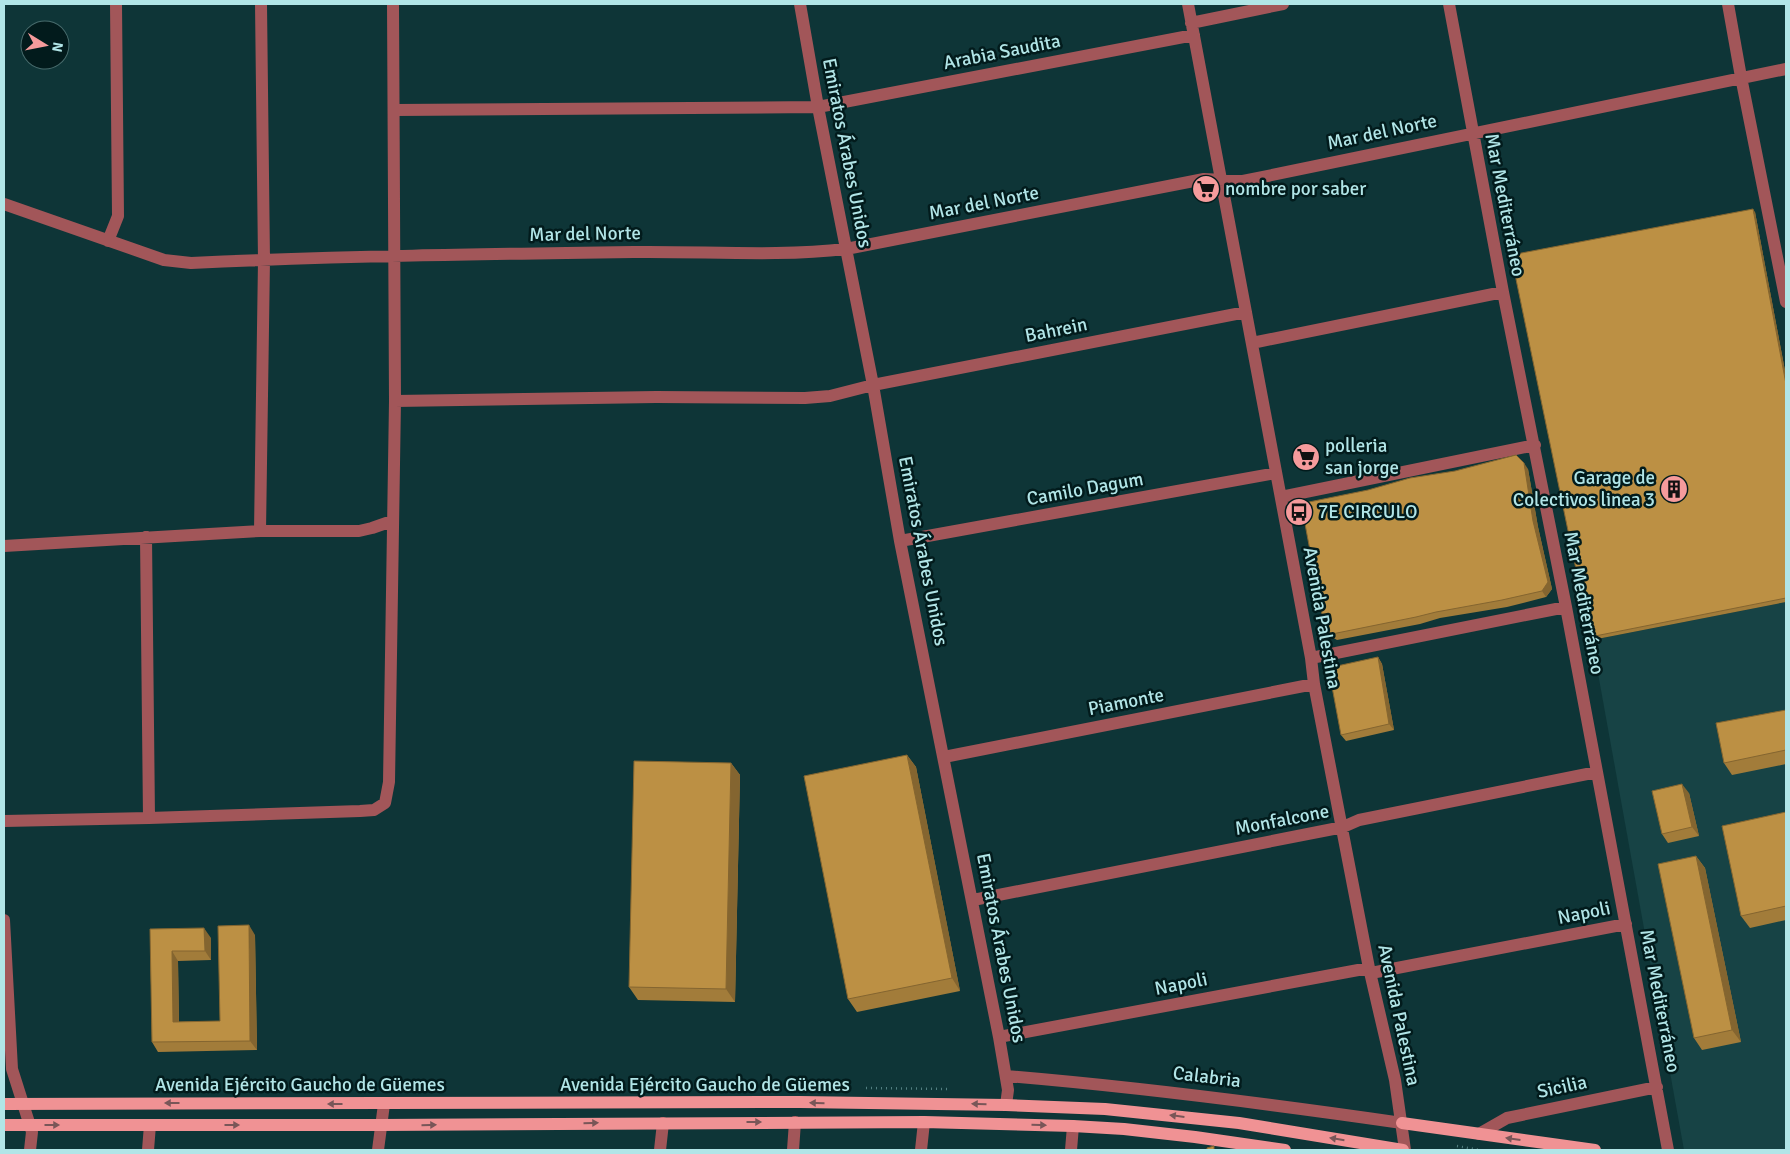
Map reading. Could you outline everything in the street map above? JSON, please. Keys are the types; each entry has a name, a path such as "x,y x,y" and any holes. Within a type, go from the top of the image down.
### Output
{"main road":[{"name":"Avenida Ejército Gaucho de Güemes","path":"4,1104 800,1102 1006,1104 1105,1109 1212,1120 1404,1150"},
{"name":"Avenida Ejército Gaucho de Güemes","path":"4,1125 380,1126 663,1122 924,1122 1073,1126 1194,1137 1285,1150"},
{"path":"1402,1123 1595,1150"}],"street":[{"path":"108,241 118,216 116,4"},
{"path":"260,531 264,260 261,4"},
{"path":"4,820 149,818 360,811 374,810 385,803 389,782 395,401 393,4"},
{"name":"Emiratos Árabes Unidos","path":"800,4 818,107 873,385 900,542 999,1037 1008,1090 1006,1104"},
{"name":"Avenida Palestina","path":"1188,4 1311,658 1314,684 1370,971 1395,1080 1404,1150"},
{"name":"Arabia Saudita","path":"394,110 818,107 1192,29 1283,4"},
{"name":"Mar Mediterráneo","path":"1449,4 1503,292 1566,607 1668,1150"},
{"path":"1728,4 1786,302"},
{"name":"Mar del Norte","path":"4,204 164,260 191,263 394,255 816,252 846,249 1204,179 1243,181 1786,68"},
{"path":"1252,343 1503,292"},
{"name":"Bahrein","path":"395,401 656,397 805,398 830,396 873,385 1246,312"},
{"path":"1281,497 1535,445"},
{"name":"Camilo Dagum","path":"900,542 1276,473"},
{"path":"4,546 260,531 359,531 392,521"},
{"path":"146,537 149,818"},
{"path":"1311,658 1566,607"},
{"name":"Piamonte","path":"944,757 1314,684"},
{"name":"Monfalcone","path":"973,900 1343,827 1359,820 1597,772"},
{"path":"4,816 4,831"},
{"path":"4,920 12,1069 32,1132 30,1150"},
{"name":"Napoli","path":"999,1037 1626,924"},
{"name":"Calabria","path":"1006,1076 1138,1088 1265,1103 1402,1123"},
{"name":"Sicilia","path":"1479,1134 1507,1118 1657,1087"},
{"path":"378,1150 384,1104"},
{"path":"660,1150 663,1122"},
{"path":"793,1150 795,1122"},
{"path":"921,1150 924,1122"},
{"path":"148,1150 150,1125"},
{"path":"1071,1150 1073,1126"}],"shaded area":[{"path":"1786,602 1786,1150 1684,1150 1592,640"}],"building":[{"name":"Garage de Colectivos linea 3","path":"1753,209 1786,384 1786,598 1590,637 1511,255"},
{"path":"1516,455 1524,463 1533,521 1548,582 1542,591 1332,634 1325,630 1302,508 1304,503 1368,490 1410,478 1455,471"},
{"path":"1378,657 1389,724 1341,735 1330,676 1337,666"},
{"path":"1786,710 1786,750 1724,763 1716,723"},
{"path":"907,755 952,978 848,999 804,776"},
{"path":"634,761 731,763 726,989 629,987"},
{"path":"1682,784 1692,827 1662,834 1652,791"},
{"path":"1786,812 1786,906 1741,916 1722,826"},
{"path":"1696,856 1732,1030 1694,1038 1658,864"},
{"path":"249,925 250,1041 152,1042 150,929 204,928 205,951 172,951 173,1022 220,1021 218,926"},
{"path":"1214,1146 1214,1150 1207,1150 1207,1148"}],"place":[{"name":"nombre por saber","path":"1206,189"},
{"name":"polleria san jorge","path":"1306,457"},
{"name":"Garage de Colectivos linea 3","path":"1674,489"},
{"name":"7E CIRCULO","path":"1299,512"}]}
